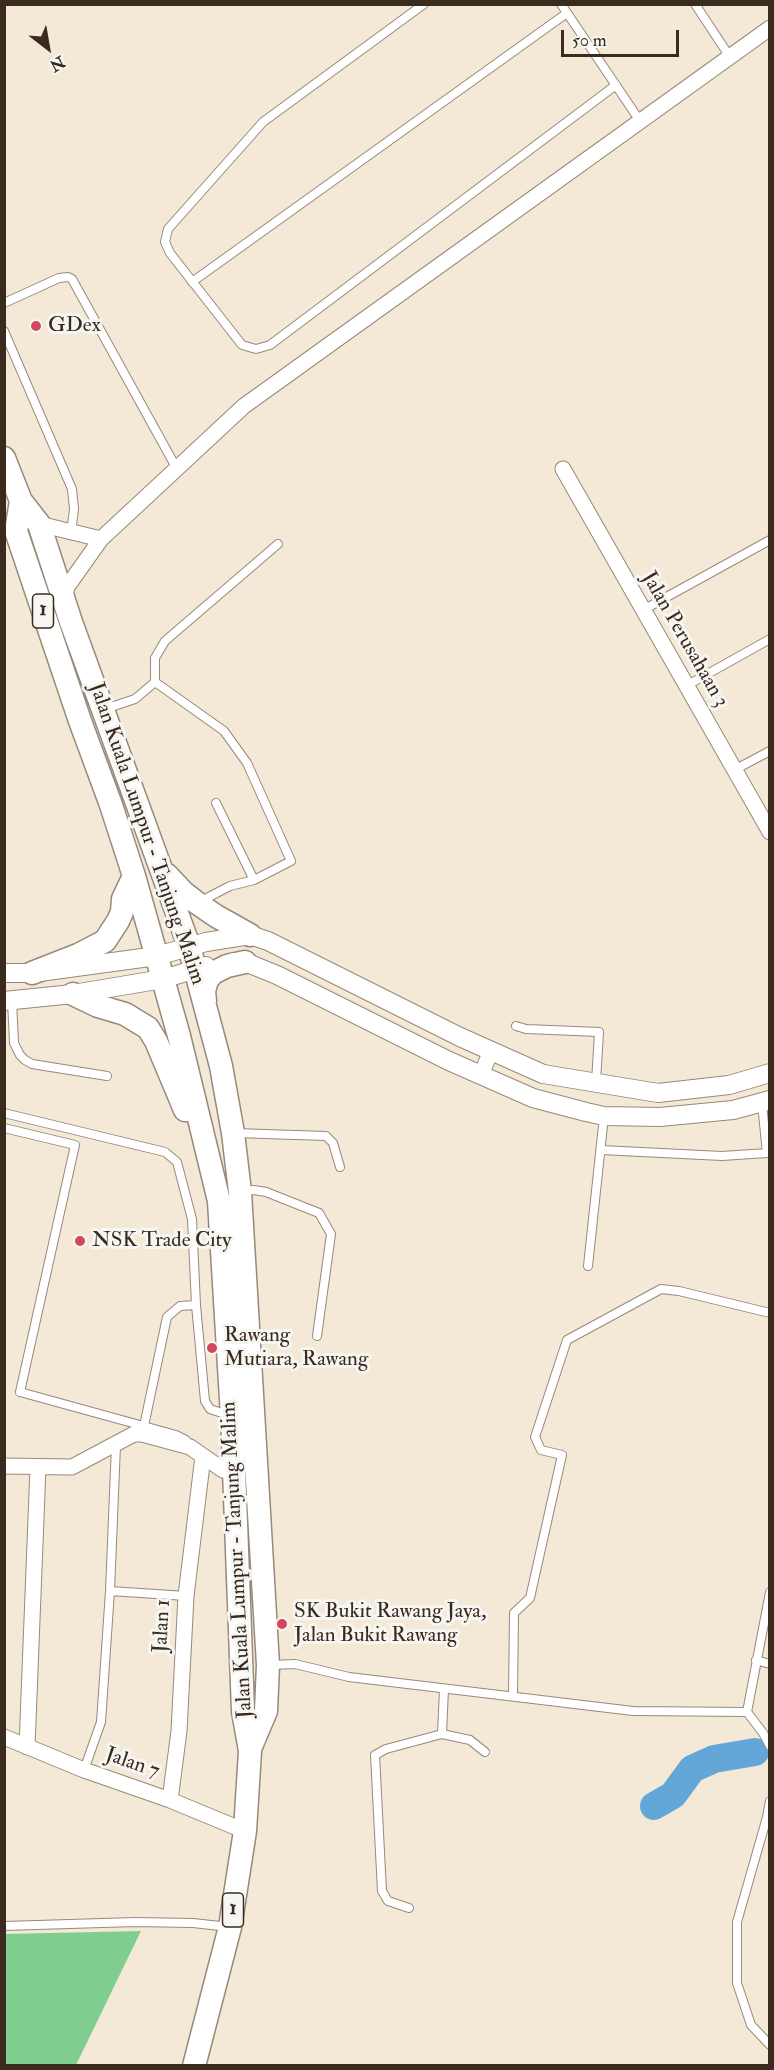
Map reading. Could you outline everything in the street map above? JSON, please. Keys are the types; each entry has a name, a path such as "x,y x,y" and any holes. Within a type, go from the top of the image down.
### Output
{"main road":[{"name":"Jalan Kuala Lumpur - Tanjung Malim","path":"6,464 21,501 39,524 64,601 189,946 221,1066 233,1133 240,1192 268,1665 266,1711 250,1751"},
{"name":"Jalan Kuala Lumpur - Tanjung Malim","path":"21,501 16,531 134,876 206,1142 219,1201 232,1416 243,1711 250,1751 245,1831 230,1927 194,2066"},
{"path":"158,861 184,893 216,916 250,935"},
{"path":"32,973 78,955 105,941 118,921 122,912 123,899 134,876"},
{"path":"205,1011 204,991 207,980 220,969 245,962"},
{"path":"73,994 98,1006 137,1019 148,1028 179,1093 219,1201"}],"street":[{"path":"64,601 67,587 101,539 244,406 770,28"},
{"name":"Jalan Perusahaan 3","path":"563,469 770,832"},
{"path":"39,524 101,539"},
{"path":"4,973 32,973 157,956 227,937 250,935 268,941 543,1074 658,1093 729,1084 770,1073"},
{"path":"8,1000 73,994 163,979 216,962 245,962 277,975 448,1061 533,1098 604,1116 660,1117 734,1110 766,1101"},
{"path":"481,1075 492,1051"},
{"path":"4,1466 72,1467 134,1434 142,1434 190,1446 224,1474"},
{"name":"Jalan 1","path":"170,1800 179,1731 186,1596 203,1456"},
{"path":"27,1747 38,1467"},
{"name":"Jalan 7","path":"4,1737 245,1831"}],"lane":[{"path":"424,4 263,122 171,224 166,235 167,248 242,345 256,349 263,348 616,85"},
{"path":"561,4 640,121"},
{"path":"695,4 730,57"},
{"path":"192,282 567,13"},
{"path":"4,303 59,278 72,279 177,469"},
{"path":"4,331 72,489 74,509 71,533"},
{"path":"643,610 770,540"},
{"path":"104,710 135,699 155,682 155,658 165,641 278,544"},
{"path":"686,686 770,639"},
{"path":"155,682 224,732 247,763 291,861 254,880 230,886 197,903"},
{"path":"734,770 770,750"},
{"path":"216,803 254,880"},
{"path":"8,1000 14,1043 25,1060 32,1064 107,1076"},
{"path":"516,1026 526,1029 599,1032 596,1084"},
{"path":"601,1150 722,1156 767,1153 766,1101"},
{"path":"4,1113 165,1152 177,1162 192,1219 196,1305 207,1405 214,1411 232,1416"},
{"path":"588,1266 604,1116"},
{"path":"4,1128 75,1145 20,1392 176,1435 215,1456 224,1474"},
{"path":"233,1133 326,1136 333,1143 340,1167"},
{"path":"240,1192 254,1190 266,1192 319,1213 331,1234 317,1336"},
{"path":"513,1696 514,1614 530,1598 562,1455 541,1450 535,1437 567,1340 660,1289 680,1291 770,1313"},
{"path":"144,1426 170,1312 180,1306 196,1305"},
{"path":"84,1770 101,1722 110,1591 116,1445"},
{"path":"226,1488 227,1526"},
{"path":"227,1536 238,1574"},
{"path":"110,1591 186,1596"},
{"path":"770,1592 747,1712 764,1733 770,1746"},
{"path":"756,1660 770,1664"},
{"path":"268,1665 294,1664 349,1677 633,1711 747,1712"},
{"path":"442,1734 444,1689"},
{"path":"409,1908 388,1901 382,1891 375,1755 386,1749 442,1734 470,1740 485,1752"},
{"path":"770,1801 768,1817 737,1922 737,1983 751,2025 770,2046"},
{"path":"4,1926 135,1922 193,1923 230,1927"}],"green space":[{"path":"141,1931 76,2065 5,2065 5,1934"}],"waterway":[{"path":"654,1806 673,1795 692,1769 714,1759 755,1752"}],"place":[{"name":"GDex","path":"36,326"},
{"name":"NSK Trade City","path":"80,1241"},
{"name":"Rawang Mutiara, Rawang","path":"212,1348"},
{"name":"SK Bukit Rawang Jaya, Jalan Bukit Rawang","path":"282,1624"}]}
